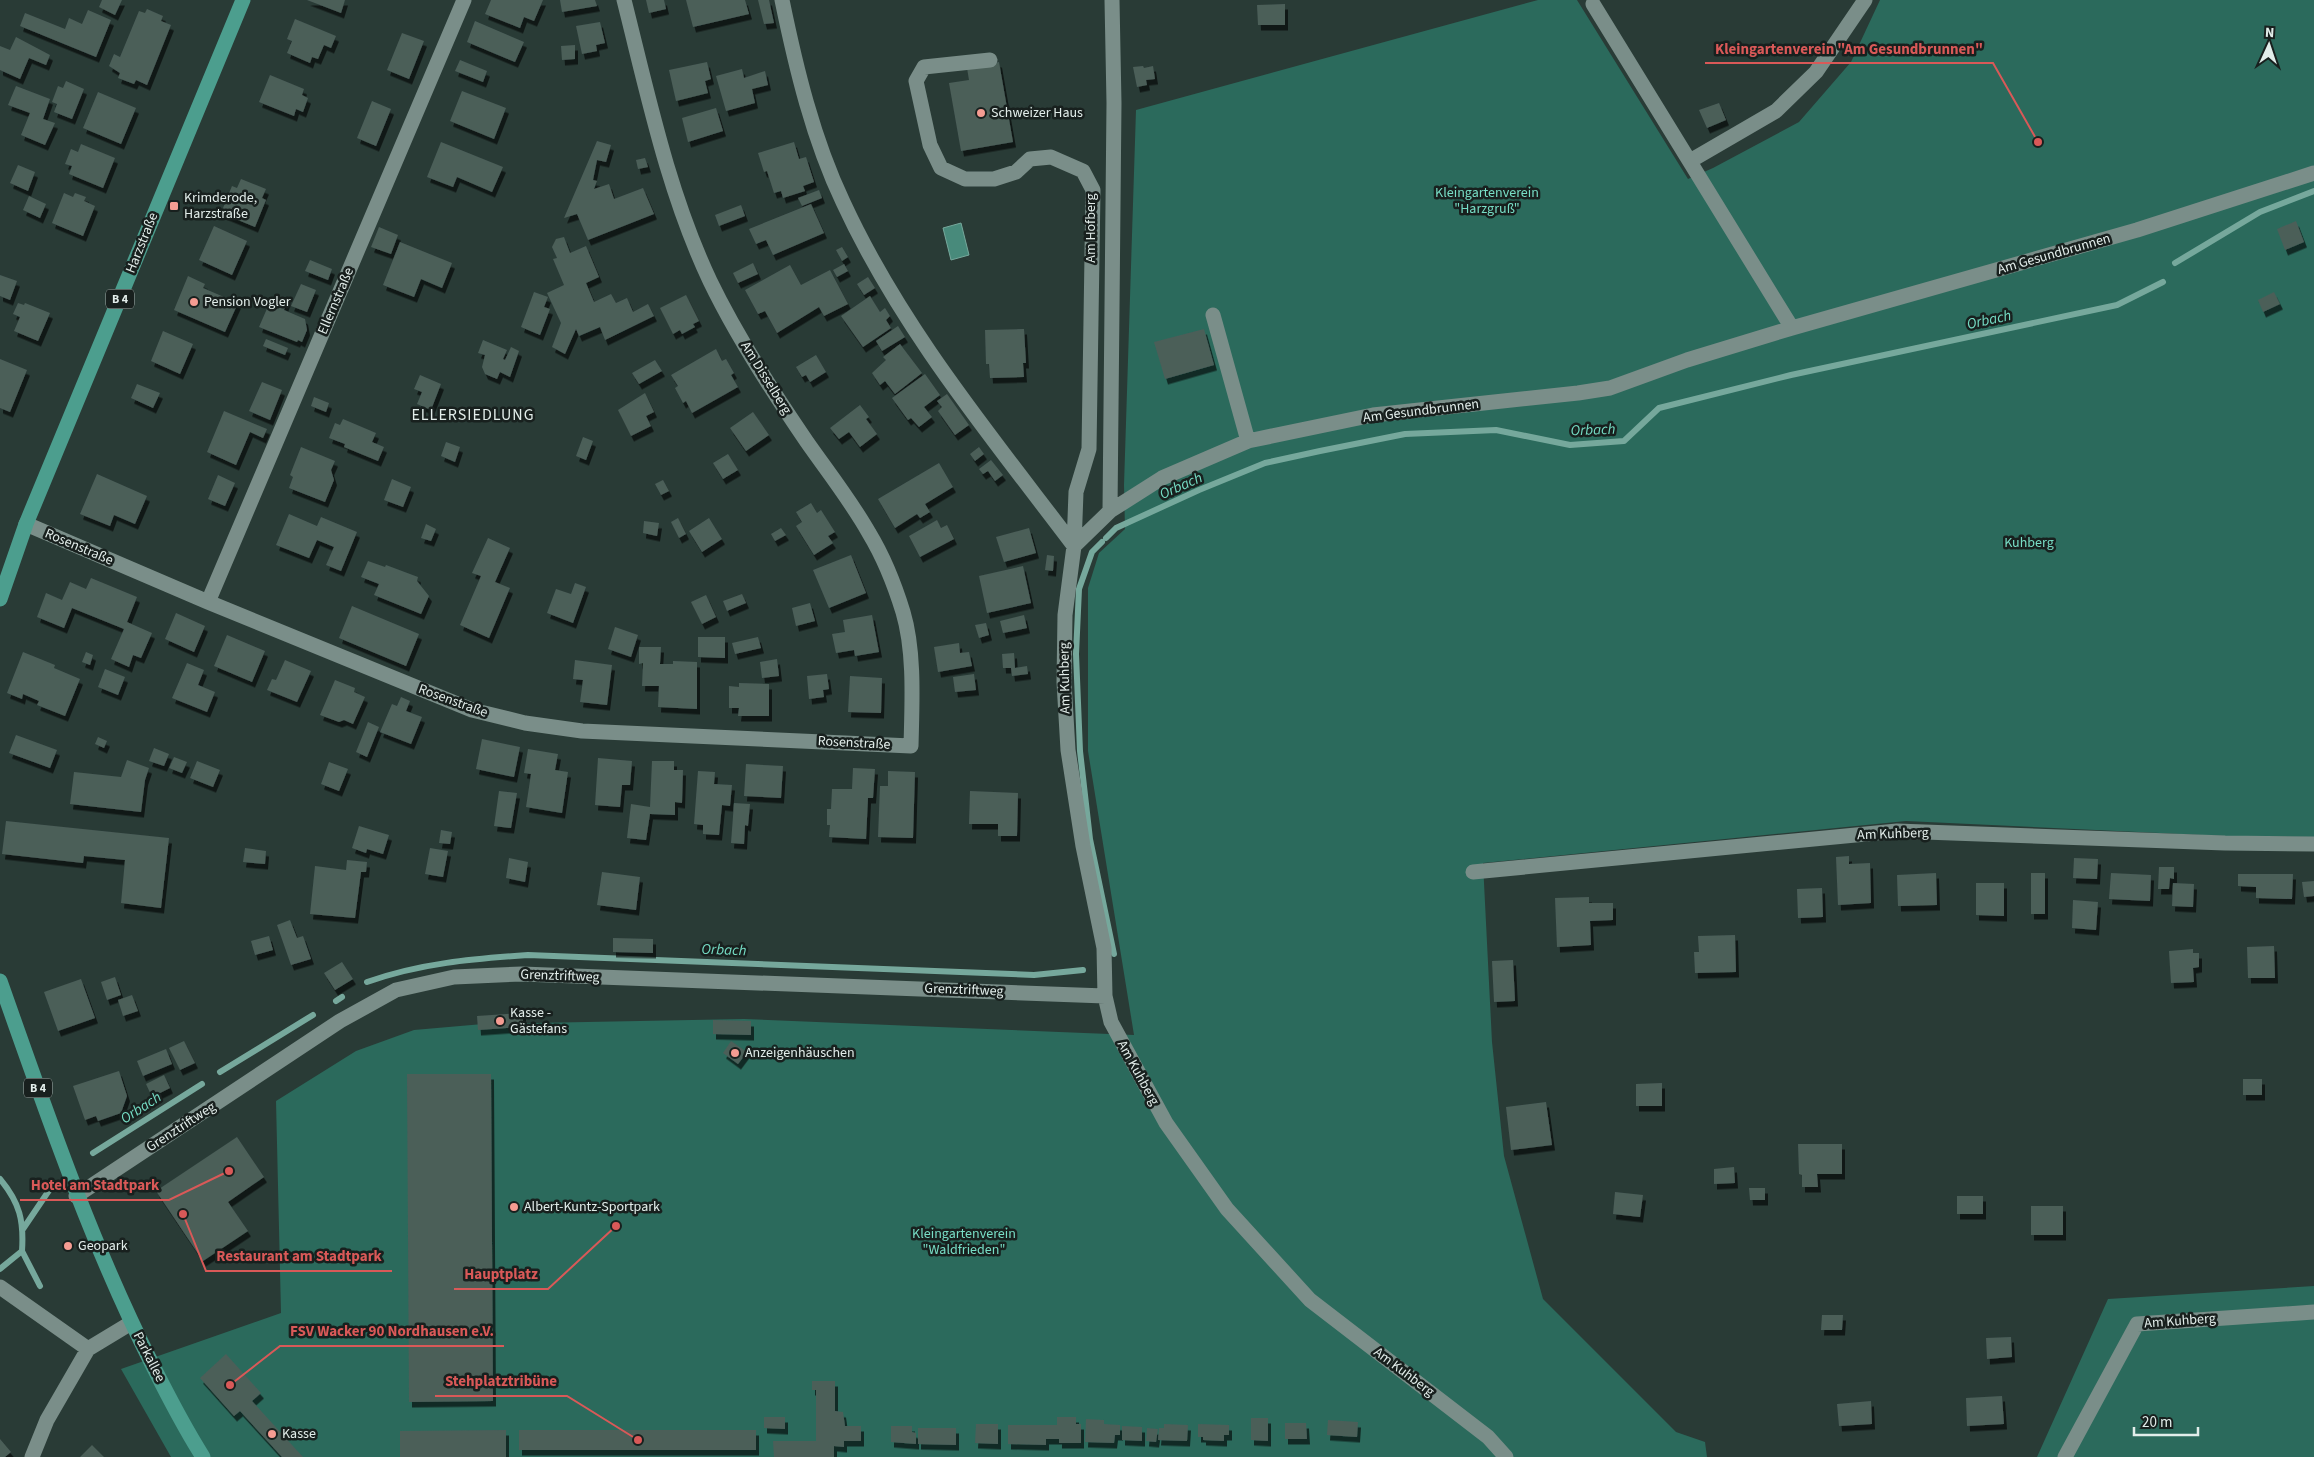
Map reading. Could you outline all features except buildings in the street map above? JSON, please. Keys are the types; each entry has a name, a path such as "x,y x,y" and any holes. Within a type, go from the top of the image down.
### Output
{"main road":[{"name":"Harzstraße","path":"0,599 26,524 243,0"},
{"name":"B 4","path":"0,981 76,1196 131,1323"},
{"name":"Parkallee","path":"131,1323 176,1410 203,1457"}],"street":[{"name":"Ellernstraße","path":"208,602 464,0"},
{"name":"Am Disselberg","path":"624,0 661,149 684,219 710,281 738,332 792,419 870,533 903,613 910,654 912,689 911,746"},
{"path":"782,0 816,134 842,201 867,251 899,308 941,369 1074,546"},
{"name":"Am Hofberg","path":"1110,511 1114,103 1112,0"},
{"path":"1690,161 1776,111 1816,72 1865,0"},
{"path":"1593,4 1792,328"},
{"name":"Am Hofberg","path":"990,60 924,66 916,81 930,145 941,168 965,178 994,179 1016,172 1030,159 1051,157 1083,171 1093,190 1090,449 1076,492"},
{"name":"Am Gesundbrunnen","path":"1074,546 1110,511 1162,478 1248,441 1373,415 1610,388 1687,360 1792,328 2137,230 2314,173"},
{"path":"1213,315 1248,441"},
{"name":"Am Kuhberg","path":"1076,492 1074,546 1065,615 1064,682 1068,750 1083,846 1104,948 1105,996 1111,1022 1166,1123 1227,1209 1310,1300 1488,1437 1506,1457"},
{"name":"Rosenstraße","path":"26,524 208,602 472,710 525,723 582,731 911,746"},
{"name":"Am Kuhberg","path":"1473,872 1897,830 2226,843 2314,844"},
{"name":"Grenztriftweg","path":"76,1196 340,1022 396,990 454,977 522,974 1105,996"},
{"path":"0,1287 88,1349 47,1420 32,1457"},
{"name":"Am Kuhberg","path":"2064,1457 2137,1324 2314,1312"},
{"name":"Parkallee","path":"88,1349 131,1323"}],"green space":[{"path":"1538,0 1577,0 1688,179 1713,168 1799,122 1851,62 1880,0 2314,0 2314,837 2223,836 1906,821 1483,863 1492,1042 1504,1156 1543,1299 1676,1432 1705,1442 1707,1457 171,1457 121,1369 281,1313 276,1101 356,1051 414,1030 483,1024 744,1019 1134,1035 1088,751 1088,588 1099,553 1125,529 1124,485 1136,110"},
{"path":"2314,1286 2314,1457 2037,1457 2108,1299"}],"shaded area":[{"path":"961,223 969,255 951,260 943,228"}],"waterway":[{"name":"Orbach","path":"2175,263 2260,212 2314,191"},
{"name":"Orbach","path":"1106,538 1116,528 1199,490 1265,463 1405,434 1496,430 1570,445 1624,441 1659,408 1791,375 2117,305 2163,282"},
{"name":"Orbach","path":"1102,542 1092,552 1079,589 1076,654 1080,751 1090,839 1114,954"},
{"name":"Orbach","path":"367,982 427,966 467,960 528,955 1034,975 1083,970"},
{"name":"Orbach","path":"336,1001 342,997"},
{"name":"Orbach","path":"220,1072 313,1015"},
{"name":"Orbach","path":"93,1153 202,1084"},
{"name":"Orbach","path":"0,1179 16,1204 22,1230 22,1251 0,1269"},
{"name":"Orbach","path":"23,1229 50,1189"},
{"path":"22,1251 40,1286"}],"place":[{"name":"Schweizer Haus","path":"981,113"},
{"name":"Kleingartenverein \"Am Gesundbrunnen\"","path":"2038,142"},
{"name":"Krimderode, Harzstraße","path":"174,206"},
{"name":"Pension Vogler","path":"194,302"},
{"name":"Kasse - Gästefans","path":"500,1021"},
{"name":"Anzeigenhäuschen","path":"735,1053"},
{"name":"Hotel am Stadtpark","path":"229,1171"},
{"name":"Albert-Kuntz-Sportpark","path":"514,1207"},
{"name":"Restaurant am Stadtpark","path":"183,1214"},
{"name":"Hauptplatz","path":"616,1226"},
{"name":"Geopark","path":"68,1246"},
{"name":"FSV Wacker 90 Nordhausen e.V.","path":"230,1385"},
{"name":"Kasse","path":"272,1434"},
{"name":"Stehplatztribüne","path":"638,1440"}],"district":[{"name":"ELLERSIEDLUNG","path":"473,415"}],"park label":[{"name":"Kleingartenverein \"Harzgruß\"","path":"1487,202"},
{"name":"Kuhberg","path":"2029,543"},
{"name":"Kleingartenverein \"Waldfrieden\"","path":"964,1242"}]}
